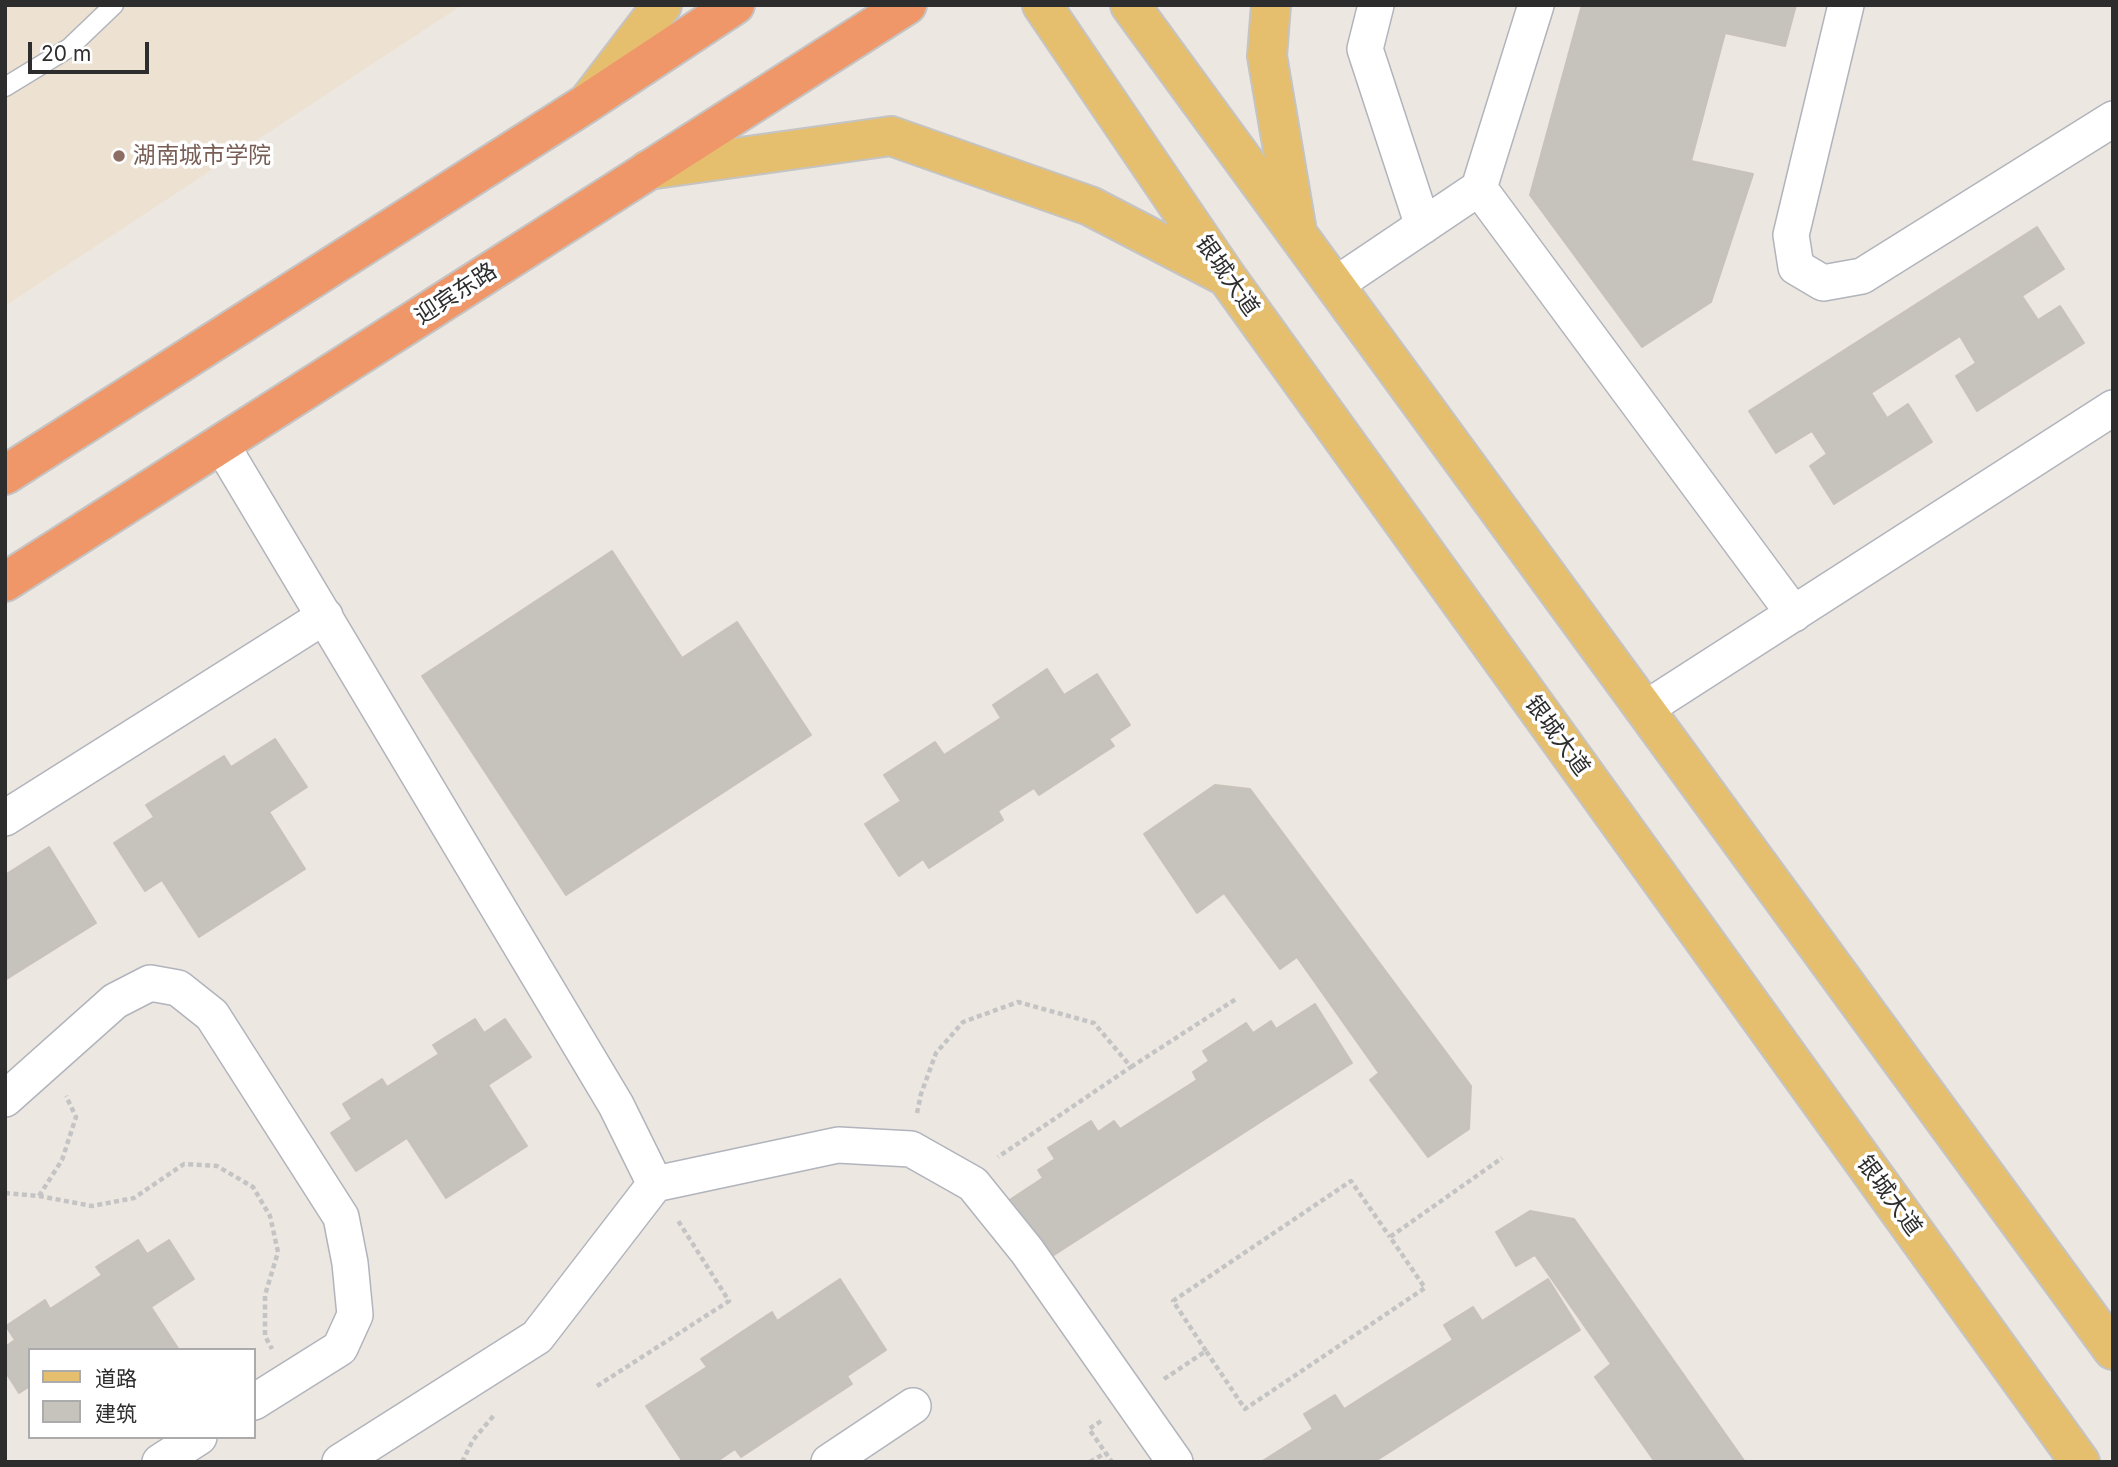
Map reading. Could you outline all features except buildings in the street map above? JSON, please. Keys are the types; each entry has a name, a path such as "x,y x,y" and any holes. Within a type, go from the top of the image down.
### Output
{"highway":[{"path":"5,475 587,103 735,5"},
{"name":"迎宾东路","path":"5,582 907,5"}],"main road":[{"path":"587,103 662,5"},
{"name":"银城大道","path":"1042,5 1226,276 2080,1462"},
{"path":"1130,5 2113,1350"},
{"path":"1271,5 1267,57 1298,235"},
{"path":"648,170 891,136 1090,206 1226,276"}],"street":[{"path":"1376,5 1365,49 1423,226"},
{"path":"1335,285 1479,188 1536,5"},
{"path":"1846,5 1791,235 1796,267 1824,283 1862,276 2113,118"},
{"path":"1479,188 1794,614"},
{"path":"1645,709 2113,408"},
{"path":"221,444 617,1105 655,1184"},
{"path":"5,818 325,616"},
{"path":"5,1099 115,1001 150,983 178,988 212,1015 341,1217 351,1263 355,1315 340,1348 256,1401"},
{"path":"341,1462 537,1337 655,1184 838,1145 911,1149 973,1184 1027,1251 1175,1462"},
{"path":"829,1462 912,1406"},
{"path":"160,1462 195,1439"}],"lane":[{"path":"5,87 69,48 114,5"}],"path":[{"path":"964,1179 1236,999"},
{"path":"911,1149 921,1094 936,1053 963,1022 1018,1002 1094,1023 1131,1067"},
{"path":"39,1196 62,1160 76,1117 61,1087 43,1065"},
{"path":"1390,1237 1502,1158"},
{"path":"5,1193 92,1206 134,1198 184,1164 217,1166 253,1187 270,1216 278,1252 265,1295 265,1336 288,1381"},
{"path":"1351,1181 1390,1237 1425,1288 1245,1409 1173,1301 1351,1181"},
{"path":"597,1387 729,1301 655,1184"},
{"path":"1112,1462 1088,1429 1206,1351"},
{"path":"462,1462 473,1440 495,1414"},
{"path":"1090,1462 1105,1453"}],"shaded area":[{"name":"湖南城市学院","path":"5,5 462,5 5,306"}],"place":[{"name":"湖南城市学院","path":"119,156"}]}
